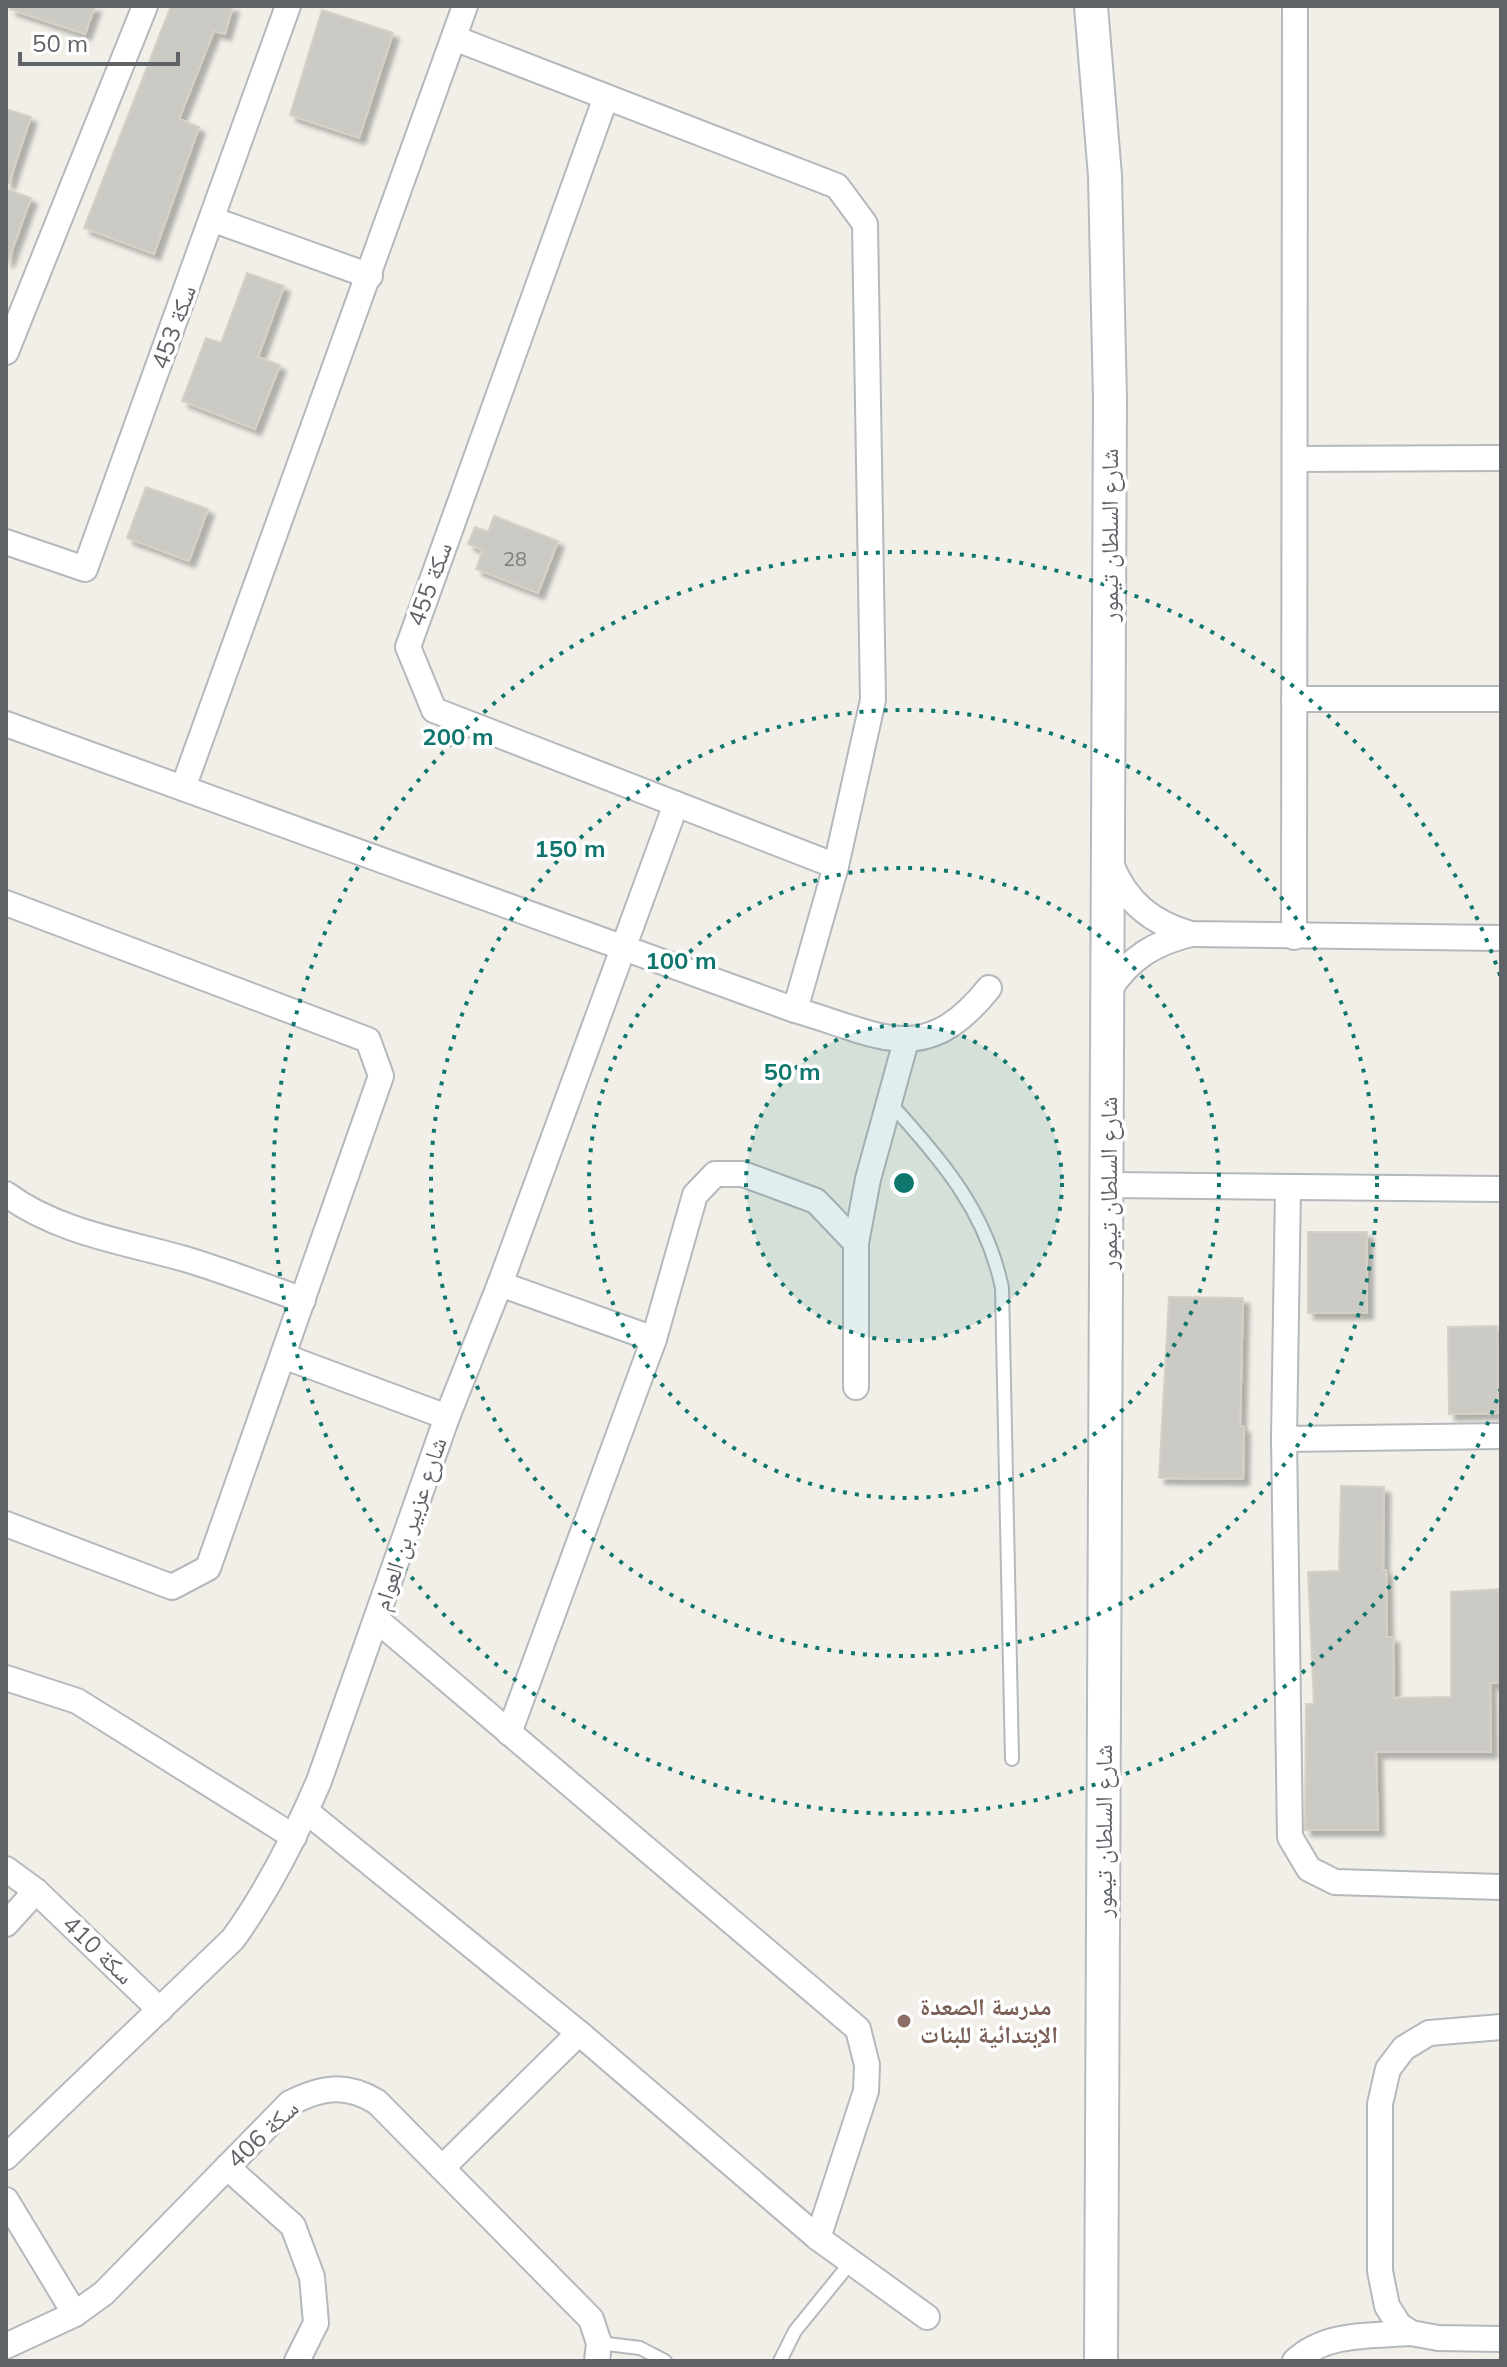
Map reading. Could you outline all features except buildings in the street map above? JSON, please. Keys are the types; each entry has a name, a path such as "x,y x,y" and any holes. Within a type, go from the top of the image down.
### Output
{"main road":[{"name":"شارع السلطان تيمور","path":"1075,6 1085,119 1091,323 1092,1118 1084,2361"},
{"name":"شارع السلطان تيمور","path":"1091,6 1105,176 1110,370 1107,854 1109,1185 1101,2361"}],"street":[{"path":"6,352 13,312 145,6"},
{"name":"سكة 453","path":"6,542 85,569 214,220 288,6"},
{"path":"183,788 465,6"},
{"path":"1294,937 1295,6"},
{"path":"454,38 837,186 865,224 873,700 836,866 795,1010"},
{"name":"سكة 455","path":"606,97 408,647 434,710 836,866"},
{"path":"214,220 370,276"},
{"path":"1296,459 1501,458"},
{"path":"1294,699 1501,699"},
{"path":"6,724 795,1010 906,1041 932,1036 955,1025 989,988"},
{"name":"شارع عزبير بن العوام","path":"6,2157 233,1939 262,1898 294,1837 377,1620 447,1417 500,1284 676,804"},
{"path":"1107,854 1124,891 1137,906 1171,928 1191,934 1501,938"},
{"path":"6,903 368,1040 381,1076 208,1568 172,1587 6,1524"},
{"path":"1109,990 1127,965 1151,946 1191,934"},
{"path":"856,1387 856,1243 868,1179 906,1041"},
{"path":"509,1733 654,1339 695,1195 715,1174 743,1174 816,1201 856,1243"},
{"path":"1109,1185 1501,1189"},
{"path":"1288,1188 1284,1439 1287,1818 1294,1849 1309,1869 1335,1882 1501,1887"},
{"path":"6,1194 26,1209 87,1232 189,1260 303,1300"},
{"path":"500,1284 654,1339"},
{"path":"283,1356 447,1417"},
{"path":"1284,1439 1501,1436"},
{"path":"377,1620 858,2029 867,2065 866,2091 818,2238"},
{"path":"6,1678 77,1701 294,1837"},
{"path":"306,1811 579,2033 818,2238 927,2317"},
{"name":"سكة 410","path":"6,1869 36,1891 160,2010"},
{"path":"6,1924 36,1891"},
{"path":"1411,2333 1392,2316 1381,2284 1380,2104 1384,2080 1404,2048 1429,2033 1501,2027"},
{"path":"442,2168 579,2033"},
{"name":"سكة 406","path":"15,2350 104,2293 290,2103 313,2092 335,2087 359,2091 377,2102 591,2319 598,2352"},
{"path":"227,2167 293,2226 312,2277 316,2323 297,2361"},
{"path":"6,2200 75,2314"},
{"path":"1295,2361 1317,2344 1330,2340 1411,2333 1438,2338 1501,2339"}],"lane":[{"path":"889,1102 937,1155 968,1199 984,1227 1002,1288 1012,1759"},
{"path":"780,2361 795,2331 851,2262"},
{"path":"598,2352 640,2348 665,2361"}],"place":[{"name":"مدرسة الصعدة الإبتدائية للبنات","path":"904,2021"}]}
